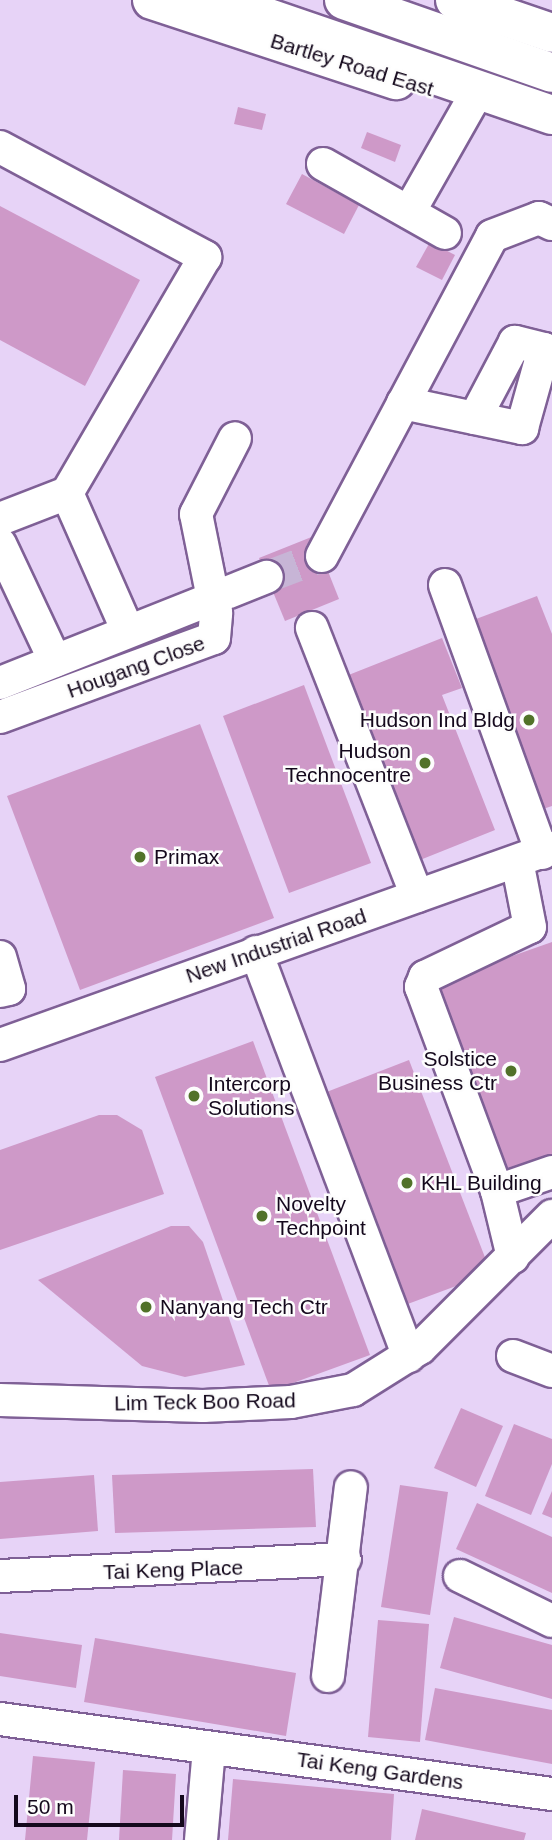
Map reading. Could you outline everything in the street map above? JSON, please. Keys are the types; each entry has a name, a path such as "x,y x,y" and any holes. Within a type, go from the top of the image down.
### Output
{"main road":[{"name":"Bartley Road East","path":"152,0 552,128"},
{"path":"215,0 264,19 499,91 552,115"},
{"path":"344,0 552,73"},
{"path":"455,0 552,33"}],"street":[{"path":"409,212 471,103"},
{"path":"0,147 205,257 67,493 0,519"},
{"path":"323,164 445,233"},
{"path":"322,556 492,236 539,218 552,224"},
{"path":"403,403 475,418"},
{"path":"235,438 196,514 214,596 267,578"},
{"path":"67,493 128,631"},
{"path":"0,544 55,661"},
{"path":"445,584 537,854 530,927 425,977 421,987 497,1191 513,1256"},
{"name":"Hougang Close","path":"0,683 214,596 214,638 0,717"},
{"path":"312,628 417,896"},
{"name":"New Industrial Road","path":"0,1045 537,854"},
{"path":"256,952 409,1356"},
{"path":"0,957 9,989 0,991"},
{"path":"497,1191 552,1172"},
{"name":"Lim Teck Boo Road","path":"0,1400 27,1406 291,1402 353,1390 409,1356 552,1216"},
{"path":"513,1356 552,1371"},
{"path":"328,1676 345,1559 351,1487"},
{"name":"Tai Keng Place","path":"0,1576 345,1559"},
{"path":"460,1576 552,1621"},
{"name":"Tai Keng Gardens","path":"0,1719 552,1794"},
{"path":"201,1840 209,1748"}],"building":[{"path":"238,107 266,114 262,130 234,124"},
{"path":"367,132 401,145 395,162 361,148"},
{"path":"302,174 359,205 344,234 286,204"},
{"path":"0,206 140,280 85,386 0,340"},
{"path":"430,242 455,255 442,280 416,267"},
{"path":"314,536 339,599 285,621 259,558"},
{"name":"Hudson Ind Bldg","path":"537,596 552,634 552,806 540,810 468,622"},
{"name":"Hudson Technocentre","path":"442,638 462,688 442,695 495,830 420,860 346,676"},
{"path":"304,685 371,863 289,893 223,716"},
{"name":"Primax","path":"200,724 274,918 80,990 7,796"},
{"name":"Solstice Business Ctr","path":"552,942 552,1160 507,1176 438,982"},
{"name":"Novelty Techpoint","path":"253,1041 370,1355 271,1391 155,1077"},
{"name":"KHL Building","path":"409,1060 491,1273 405,1305 324,1093"},
{"path":"99,1115 117,1115 142,1130 164,1194 0,1250 0,1150"},
{"name":"Nanyang Tech Ctr","path":"171,1226 189,1226 203,1242 245,1365 185,1377 142,1366 38,1280"},
{"path":"461,1408 503,1426 476,1487 434,1468"},
{"path":"514,1424 552,1439 552,1464 531,1515 485,1496"},
{"path":"313,1469 316,1527 115,1533 112,1475"},
{"path":"94,1475 98,1531 0,1539 0,1482"},
{"path":"400,1485 448,1492 430,1615 381,1607"},
{"path":"552,1491 552,1518 542,1514"},
{"path":"477,1503 552,1537 552,1593 456,1549"},
{"path":"454,1617 552,1645 552,1699 440,1668"},
{"path":"378,1620 429,1624 420,1742 368,1737"},
{"path":"0,1633 82,1645 76,1688 0,1676"},
{"path":"95,1638 296,1673 286,1736 84,1702"},
{"path":"435,1688 552,1710 552,1764 425,1740"},
{"path":"33,1756 95,1762 87,1840 25,1840"},
{"path":"123,1770 176,1774 172,1840 119,1840"},
{"path":"233,1779 394,1794 391,1840 228,1840"},
{"path":"422,1809 526,1833 524,1840 415,1840"}],"tunnel":[{"path":"267,577 322,556"}],"place":[{"name":"Hudson Ind Bldg","path":"529,720"},
{"name":"Hudson Technocentre","path":"425,763"},
{"name":"Primax","path":"140,857"},
{"name":"Solstice Business Ctr","path":"511,1071"},
{"name":"Intercorp Solutions","path":"194,1096"},
{"name":"KHL Building","path":"407,1183"},
{"name":"Novelty Techpoint","path":"262,1216"},
{"name":"Nanyang Tech Ctr","path":"146,1307"}]}
